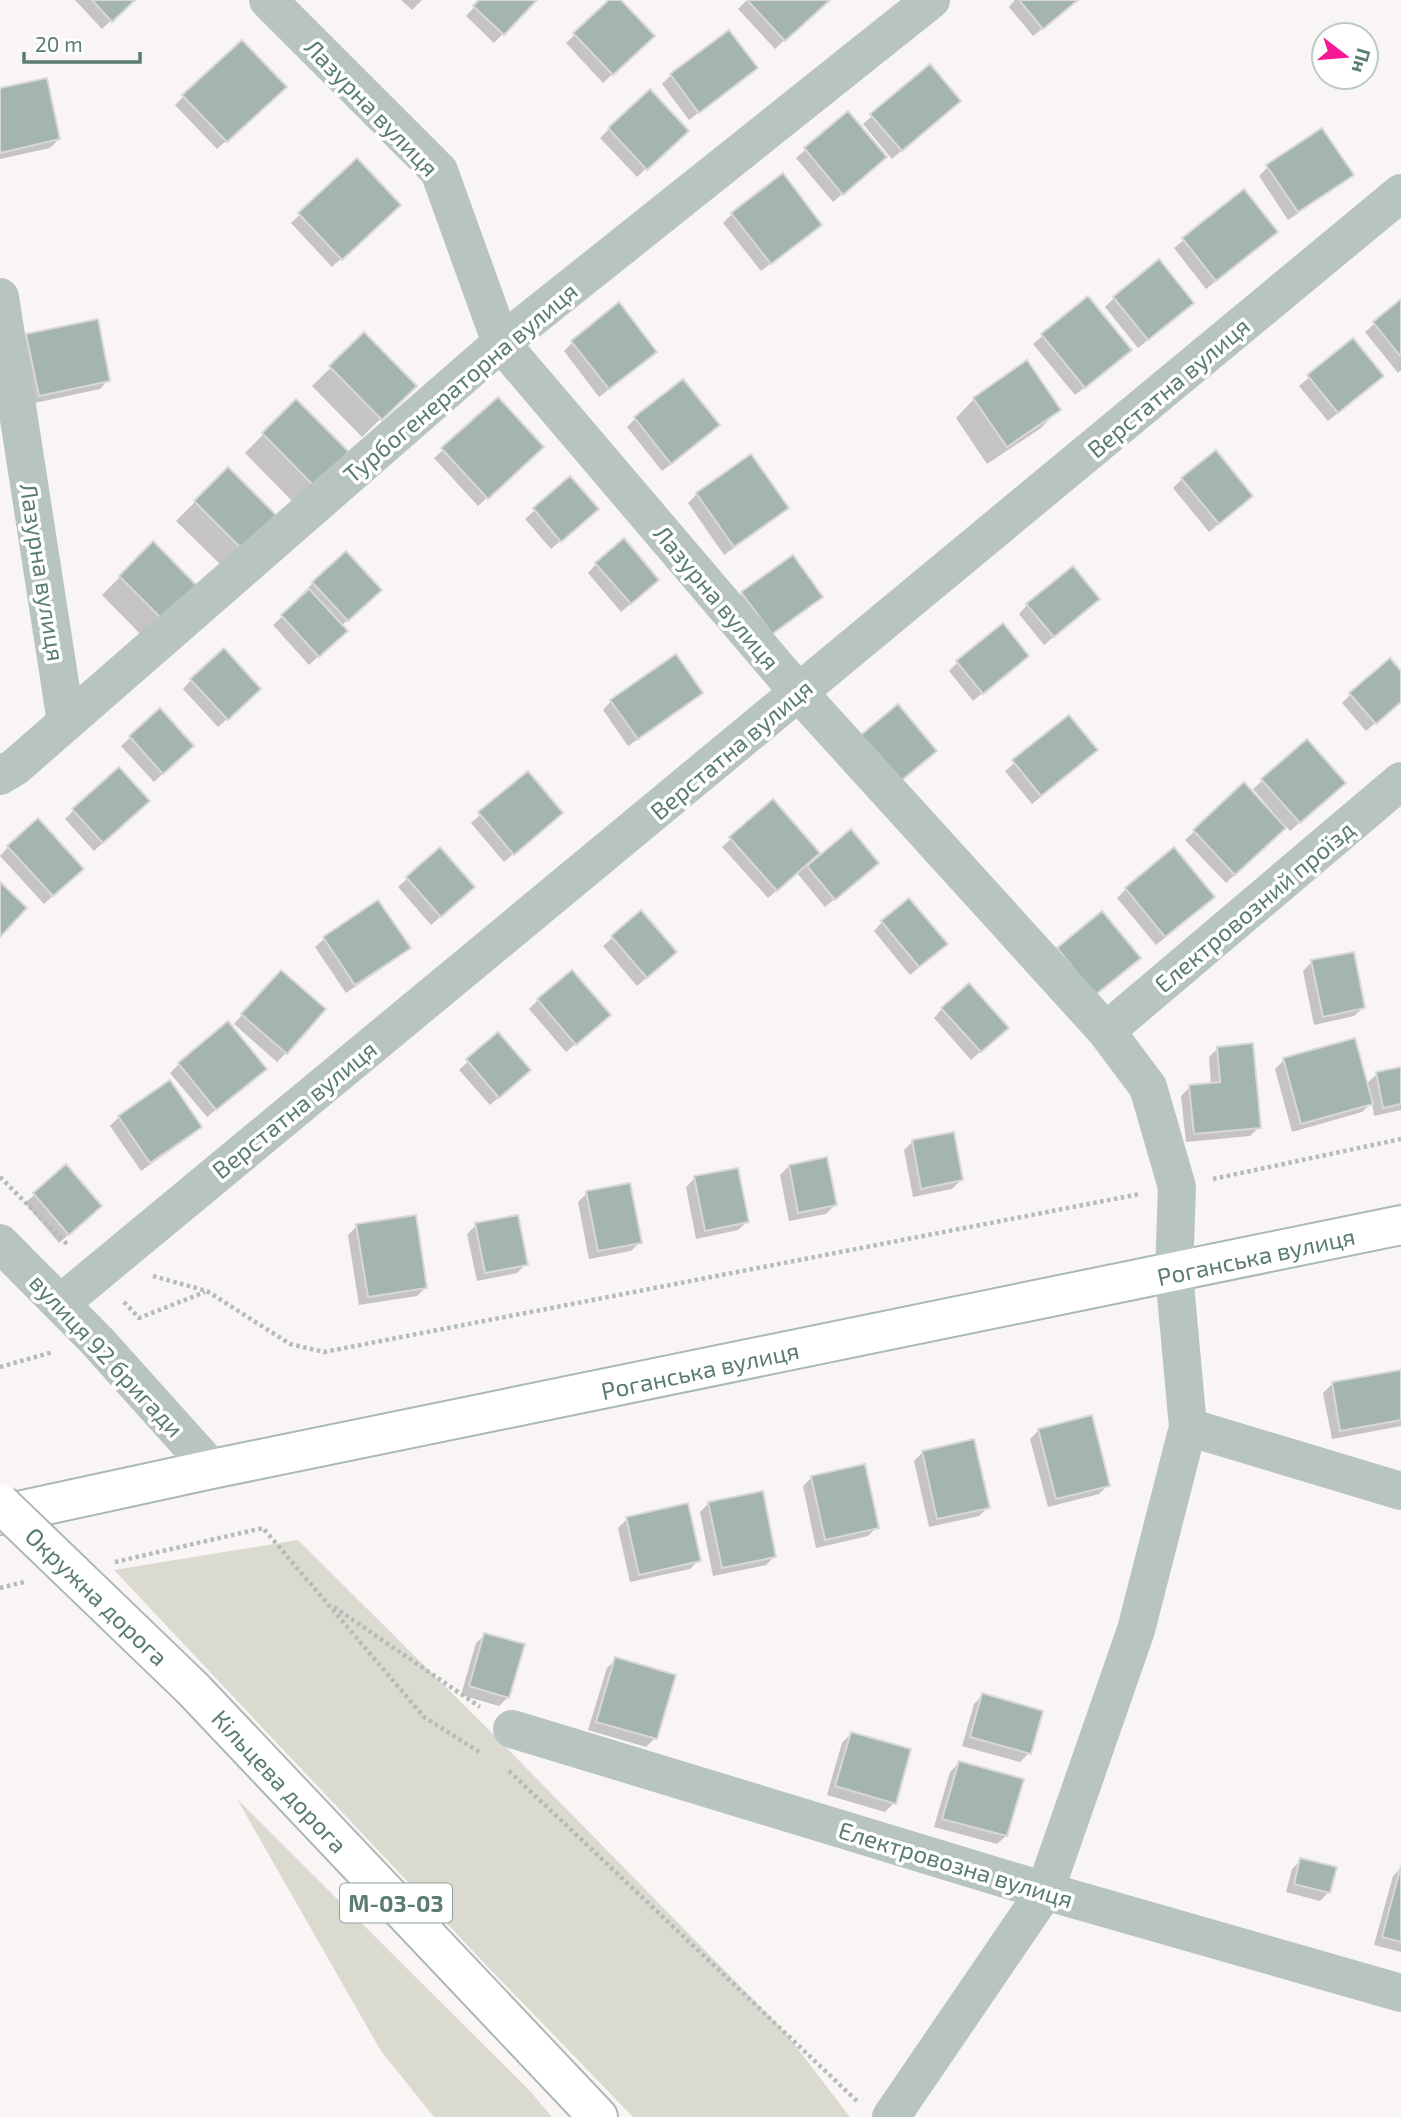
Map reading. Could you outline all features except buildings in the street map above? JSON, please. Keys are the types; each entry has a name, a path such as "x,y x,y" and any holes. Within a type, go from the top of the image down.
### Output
{"main road":[{"name":"Роганська вулиця","path":"0,1515 1401,1225"},
{"name":"Окружна дорога","path":"0,1503 193,1689"},
{"name":"Кільцева дорога","path":"193,1689 598,2117"}],"street":[{"name":"Лазурна вулиця","path":"268,0 439,172 501,343 799,693 1106,1031 1148,1087 1177,1187 1174,1273 1188,1427 1136,1630 1045,1891 878,2113"},
{"name":"Турбогенераторна вулиця","path":"0,776 15,767 501,343 931,0"},
{"name":"Верстатна вулиця","path":"61,1303 1401,193"},
{"name":"Лазурна вулиця","path":"0,297 66,722"},
{"name":"Електровозний проїзд","path":"1106,1031 1401,781"},
{"name":"вулиця 92 бригади","path":"0,1243 97,1341 212,1469"},
{"path":"1188,1427 1401,1491"},
{"name":"Електровозна вулиця","path":"500,1744 1045,1891 1401,1993"}],"path":[{"path":"0,1177 139,1318 206,1291 290,1344 324,1352 1177,1187 1401,1139"},
{"path":"0,1367 58,1351"},
{"path":"105,1564 263,1528 424,1717 500,1744"},
{"path":"0,1588 26,1582"},
{"path":"328,1603 500,1744"},
{"path":"499,1765 510,1772 878,2113"}],"shaded area":[{"path":"298,1540 493,1734 785,2032 850,2117 633,2117 114,1570"},
{"path":"237,1799 531,2092 552,2117 434,2117 381,2051"}]}
